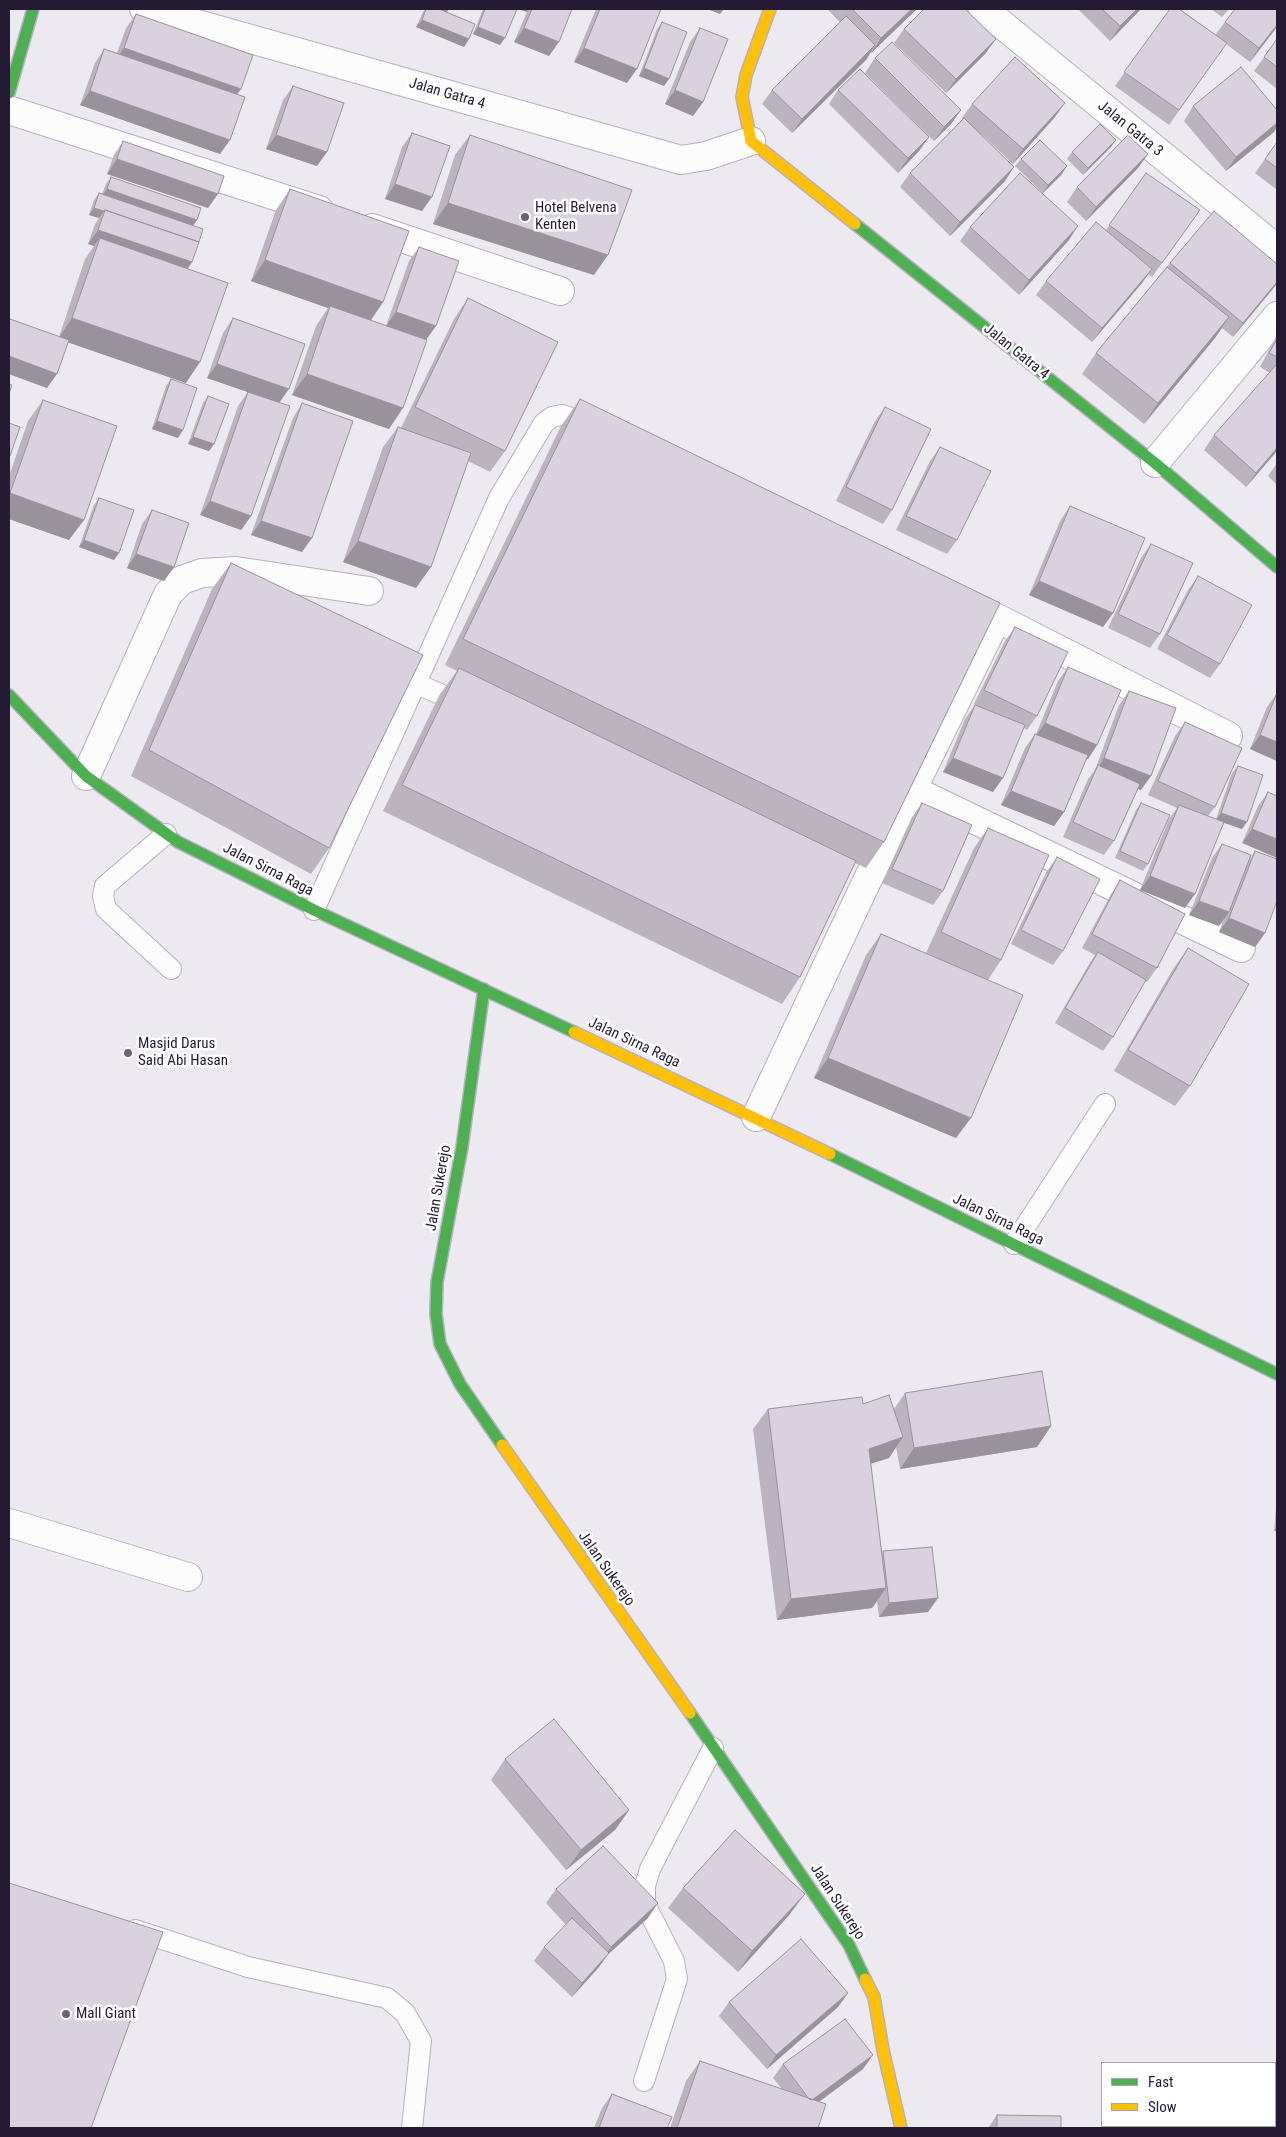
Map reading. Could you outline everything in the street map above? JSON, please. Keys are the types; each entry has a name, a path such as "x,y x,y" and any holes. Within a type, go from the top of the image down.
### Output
{"street":[{"path":"9,93 33,9"},
{"name":"Jalan Gatra 4","path":"144,9 681,160 706,156 748,129 1155,463 1277,567"},
{"path":"748,129 742,98 746,75 770,9"},
{"name":"Jalan Gatra 3","path":"983,9 1277,249"},
{"path":"9,110 560,291"},
{"path":"1155,463 1277,316"},
{"path":"86,776 168,594 182,580 202,573 236,571 368,591"},
{"path":"756,1117 856,881 913,790 988,614 1228,736"},
{"name":"Jalan Sirna Raga","path":"9,695 86,776 178,842 314,910 756,1117 1277,1374"},
{"path":"913,790 1241,948"},
{"name":"Jalan Sukerejo","path":"484,989 462,1147 437,1282 436,1314 440,1344 460,1384 849,1946 874,1997 883,2050 901,2128"},
{"path":"9,1523 188,1577"}],"lane":[{"path":"314,910 418,684 499,498 544,423 552,417 562,415 579,419 614,436"},
{"path":"418,684 480,712"},
{"path":"166,834 105,886 103,896 106,909 171,969"},
{"path":"1014,1244 1105,1104"},
{"path":"644,2081 677,1979 674,1961 645,1904 645,1886 650,1869 713,1748"},
{"path":"121,1927 168,1940 248,1967 388,1998 405,2013 422,2041 412,2128"}],"building":[{"path":"426,9 439,9 475,24 469,39 422,20"},
{"path":"485,9 517,9 505,38 478,27"},
{"path":"532,9 572,9 559,42 524,28"},
{"path":"600,9 661,9 637,69 584,48"},
{"path":"852,9 912,9 881,38"},
{"path":"924,9 965,9 996,39 956,79 904,29"},
{"path":"1102,9 1137,9 1120,26"},
{"path":"1170,9 1179,9 1227,43 1179,110 1124,72"},
{"path":"1235,9 1277,9 1277,25 1259,48 1225,22"},
{"path":"136,14 253,55 241,89 124,48"},
{"path":"846,16 875,45 802,119 772,90"},
{"path":"662,22 687,32 669,79 644,68"},
{"path":"700,28 728,39 703,102 675,90"},
{"path":"1277,39 1277,67 1264,57"},
{"path":"892,42 961,110 944,127 875,58"},
{"path":"104,49 245,97 230,140 90,91"},
{"path":"1015,57 1065,103 1023,149 972,104"},
{"path":"1241,67 1277,110 1277,123 1236,157 1193,106"},
{"path":"860,69 929,137 908,158 838,90"},
{"path":"293,86 344,103 327,152 276,135"},
{"path":"964,118 1014,167 960,222 910,173"},
{"path":"1100,124 1116,140 1088,168 1072,152"},
{"path":"412,133 450,146 432,197 395,184"},
{"name":"Hotel Belvena Kenten","path":"470,135 632,190 608,255 448,203"},
{"path":"1128,135 1148,154 1096,207 1077,187"},
{"path":"1040,140 1067,166 1048,185 1021,159"},
{"path":"123,141 224,176 218,194 117,159"},
{"path":"1277,142 1277,168 1265,159"},
{"path":"1020,173 1078,226 1029,280 970,227"},
{"path":"1146,173 1200,210 1162,263 1109,225"},
{"path":"111,177 201,208 197,220 107,189"},
{"path":"290,189 409,231 383,302 265,260"},
{"path":"99,193 203,229 199,242 94,208"},
{"path":"105,210 199,242 192,262 98,230"},
{"path":"1214,211 1277,264 1277,282 1243,323 1170,263"},
{"path":"1096,222 1152,269 1102,328 1046,281"},
{"path":"100,238 228,283 200,362 72,318"},
{"path":"419,247 459,261 436,326 396,312"},
{"path":"1167,267 1229,317 1158,403 1096,353"},
{"path":"468,298 558,342 505,451 415,407"},
{"path":"330,306 427,340 403,408 307,374"},
{"path":"233,318 305,344 289,389 217,364"},
{"path":"10,319 69,340 57,374 9,356"},
{"path":"1277,339 1277,357 1269,353"},
{"path":"1277,364 1277,448 1256,473 1214,435"},
{"path":"171,379 197,388 183,430 157,421"},
{"path":"248,392 290,406 251,516 210,501"},
{"path":"208,396 229,404 214,444 193,437"},
{"path":"580,399 1000,603 884,842 463,639"},
{"path":"43,400 117,426 84,520 10,493"},
{"path":"302,403 353,421 312,538 261,521"},
{"path":"885,407 931,429 892,510 846,487"},
{"path":"9,423 20,427 10,456 9,456"},
{"path":"398,427 471,453 431,567 358,541"},
{"path":"940,447 991,471 957,540 906,516"},
{"path":"99,498 134,510 119,553 84,540"},
{"path":"1070,506 1145,538 1113,613 1039,581"},
{"path":"152,510 189,523 174,567 136,554"},
{"path":"1151,544 1193,563 1160,634 1118,614"},
{"path":"231,563 423,655 329,848 149,750"},
{"path":"1198,576 1252,605 1220,664 1167,635"},
{"path":"1015,627 1068,652 1037,716 984,690"},
{"path":"1068,667 1121,690 1097,745 1045,723"},
{"path":"459,668 856,861 800,977 402,785"},
{"path":"1129,691 1176,708 1151,776 1104,758"},
{"path":"1277,693 1277,742 1260,735"},
{"path":"975,705 1025,725 1003,778 953,758"},
{"path":"1185,722 1242,748 1215,807 1158,781"},
{"path":"1035,734 1088,755 1064,812 1011,791"},
{"path":"1098,765 1140,784 1114,841 1073,822"},
{"path":"1238,766 1263,775 1247,822 1221,813"},
{"path":"1268,792 1277,796 1277,839 1252,829"},
{"path":"922,803 972,825 943,891 892,869"},
{"path":"1141,803 1170,815 1148,864 1120,851"},
{"path":"1179,805 1224,822 1195,894 1150,876"},
{"path":"988,828 1049,855 1001,960 941,932"},
{"path":"1222,844 1251,855 1229,912 1199,901"},
{"path":"1255,851 1277,859 1277,901 1265,933 1229,918"},
{"path":"1057,857 1100,879 1063,951 1021,930"},
{"path":"1120,880 1185,914 1157,968 1092,934"},
{"path":"881,934 1023,995 971,1118 828,1058"},
{"path":"1188,948 1249,984 1190,1086 1128,1050"},
{"path":"1098,952 1146,980 1113,1037 1065,1008"},
{"path":"1042,1371 1051,1426 914,1448 905,1393"},
{"path":"889,1395 903,1437 869,1449 886,1588 791,1599 768,1409 862,1397 863,1404"},
{"path":"932,1547 938,1598 889,1603 883,1551"},
{"path":"554,1719 629,1810 581,1850 505,1759"},
{"path":"735,1830 805,1894 752,1951 683,1888"},
{"path":"603,1846 658,1903 611,1947 556,1889"},
{"name":"Mall Giant","path":"9,1883 163,1932 91,2128 9,2128"},
{"path":"572,1918 609,1953 582,1983 544,1947"},
{"path":"801,1939 848,1993 776,2055 729,2002"},
{"path":"845,2019 873,2055 812,2100 809,2099 783,2064"},
{"path":"700,2061 826,2104 818,2128 677,2128"},
{"path":"612,2094 672,2117 667,2128 599,2128"},
{"path":"997,2115 1061,2116 1061,2128 997,2128"}],"traffic: fast":[{"path":"9,93 33,9"},
{"path":"855,224 1155,463 1277,567"},
{"path":"9,695 86,776 178,842 314,910 574,1032"},
{"path":"484,989 462,1147 437,1282 436,1314 440,1344 460,1384 502,1445"},
{"path":"830,1154 1277,1374"},
{"path":"690,1713 849,1945 865,1979"}],"traffic: slow":[{"path":"770,9 746,75 742,97 751,141 855,224"},
{"path":"574,1032 830,1154"},
{"path":"502,1445 690,1713"},
{"path":"865,1979 874,1997 883,2050 901,2128"}],"place":[{"name":"Hotel Belvena Kenten","path":"525,217"},
{"name":"Masjid Darus Said Abi Hasan","path":"128,1053"},
{"name":"Mall Giant","path":"66,2014"}]}
